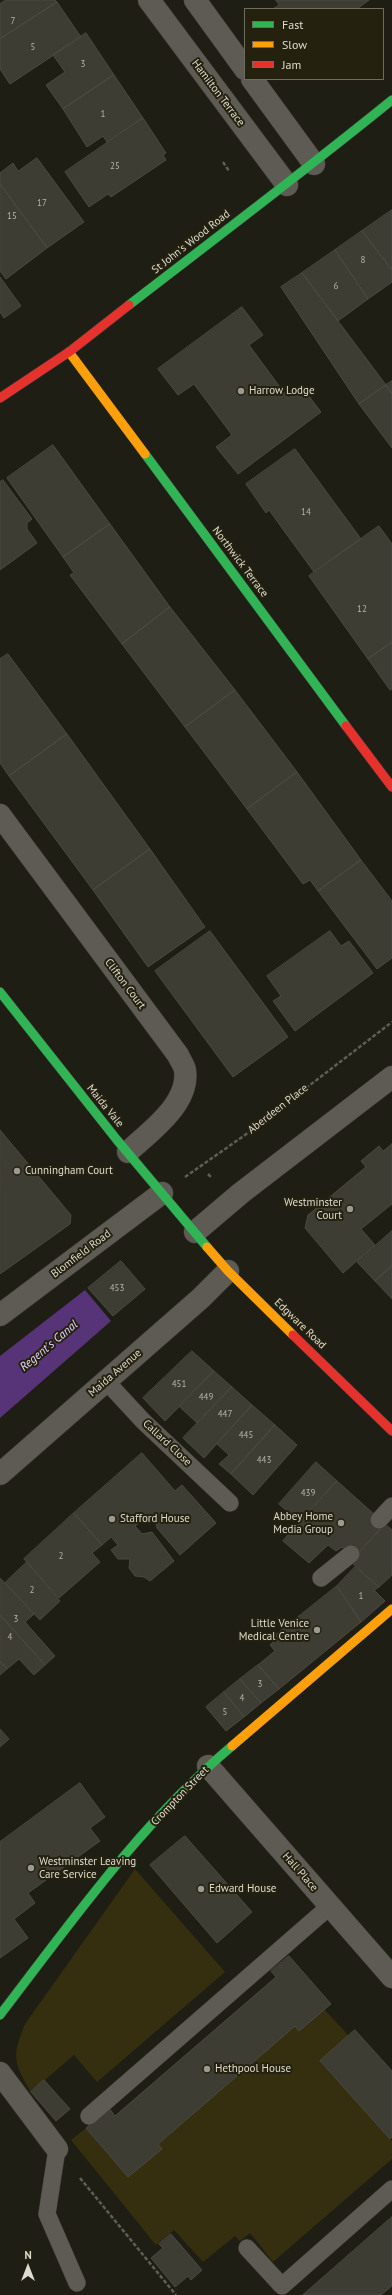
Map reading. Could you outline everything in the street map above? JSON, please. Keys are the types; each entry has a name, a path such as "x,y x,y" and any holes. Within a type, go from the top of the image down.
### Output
{"main road":[{"name":"St John's Wood Road","path":"0,398 69,352 255,207 314,164 392,100"},
{"name":"Northwick Terrace","path":"69,352 390,780"},
{"name":"Maida Vale","path":"0,992 128,1152 195,1232"},
{"name":"Edgware Road","path":"195,1232 228,1271 392,1431"},
{"name":"Crompton Street","path":"0,2015 115,1865 208,1766 392,1609"}],"street":[{"name":"Hamilton Terrace","path":"149,0 287,185"},
{"path":"195,0 244,68"},
{"path":"253,80 314,164"},
{"name":"Clifton Court","path":"0,815 178,1056 184,1068 185,1078 182,1090 171,1110 128,1152"},
{"path":"195,1232 241,1193 392,1077"},
{"name":"Blomfield Road","path":"0,1315 162,1193"},
{"name":"Maida Avenue","path":"0,1474 201,1298 228,1271"},
{"name":"Hall Place","path":"208,1766 392,1977"},
{"path":"0,2073 57,2149"}],"lane":[{"name":"Callard Close","path":"106,1381 143,1421 230,1503"},
{"path":"379,1520 392,1506"},
{"path":"321,1578 351,1554"},
{"path":"89,2116 330,1906"},
{"path":"57,2149 47,2214 77,2283"},
{"path":"248,2248 282,2286 392,2189"}],"path":[{"path":"223,162 229,171"},
{"name":"Aberdeen Place","path":"162,1193 245,1134 392,1022"},
{"path":"57,2149 176,2295"}],"shaded area":[{"path":"135,1869 225,1972 97,2082 74,2055 31,2092 21,2073 16,2059 18,2044 25,2024"},
{"path":"324,2009 349,2036 320,2062 392,2141 392,2159 273,2262 250,2233 240,2241 235,2236 203,2262 174,2230 156,2245 71,2140 86,2128 128,2177 162,2149 158,2144 295,2026 299,2030"}],"water":[{"name":"Regent's Canal","path":"85,1290 111,1321 0,1418 0,1356"}],"building":[{"path":"6,0 55,0 57,2 0,39 0,4"},
{"path":"276,0 369,0 358,8 274,8 279,5"},
{"path":"57,2 81,37 10,84 0,69 0,39"},
{"path":"86,33 114,75 63,109 46,85 65,72 53,55"},
{"path":"114,75 143,118 107,142 103,136 87,147 63,109"},
{"path":"143,118 166,153 163,155 166,160 111,197 108,194 89,207 65,172"},
{"path":"37,158 84,222 47,248 0,184 0,173 13,163 18,171"},
{"path":"0,184 47,248 6,279 0,271"},
{"path":"392,210 392,270 362,231"},
{"path":"362,231 392,270 392,282 368,299 335,250"},
{"path":"335,250 368,299 338,321 302,273"},
{"path":"302,273 386,385 359,404 281,287"},
{"path":"0,277 21,306 4,318 0,312"},
{"name":"Harrow Lodge","path":"242,307 263,335 249,345 288,398 302,387 321,412 238,474 216,447 232,435 194,384 178,395 158,369"},
{"path":"392,381 392,394 386,385"},
{"path":"386,385 392,394 392,448 359,404"},
{"path":"53,445 110,524 63,557 7,478"},
{"path":"295,449 361,539 314,572 269,510 266,513 246,484"},
{"path":"3,480 32,519 27,523 27,529 37,543 0,570 0,482"},
{"path":"110,524 170,607 122,644 70,575 74,573 63,557"},
{"path":"379,526 392,544 392,642 368,659 309,576"},
{"path":"170,607 235,690 185,727 122,644"},
{"path":"392,642 392,689 390,690 368,659"},
{"path":"8,654 67,734 9,776 0,763 0,659"},
{"path":"235,690 297,772 247,809 185,727"},
{"path":"67,734 150,849 93,890 9,776"},
{"path":"297,772 361,860 318,891 310,880 303,884 247,809"},
{"path":"150,849 205,927 148,967 93,890"},
{"path":"361,860 392,901 392,958 377,969 318,891"},
{"path":"210,931 288,1037 233,1077 155,971"},
{"path":"330,931 341,946 349,941 373,973 295,1031 273,1001 281,996 267,976"},
{"name":"Cunningham Court","path":"0,1130 71,1215 70,1224 0,1274"},
{"name":"Westminster Court","path":"392,1144 392,1204 361,1229 375,1245 343,1273 305,1228 308,1215 366,1167 361,1161 379,1146 383,1151"},
{"path":"392,1231 392,1266 375,1281 357,1262"},
{"path":"121,1261 145,1289 113,1316 88,1288"},
{"path":"392,1266 392,1299 375,1281"},
{"path":"192,1351 214,1371 165,1421 143,1398"},
{"path":"214,1371 232,1387 197,1423 179,1406"},
{"path":"232,1387 252,1405 204,1458 183,1438"},
{"path":"252,1405 275,1425 231,1474 219,1464 229,1455 217,1444"},
{"path":"275,1425 297,1445 253,1495 231,1474"},
{"name":"Stafford House","path":"142,1453 175,1491 182,1485 216,1523 180,1555 157,1528 156,1523 149,1515 135,1526 142,1534 152,1532 174,1561 150,1581 144,1577 135,1576 129,1568 130,1559 118,1559 111,1550 118,1545 111,1537 102,1545 74,1513"},
{"path":"316,1462 337,1481 299,1522 279,1504"},
{"name":"Abbey Home Media Group","path":"337,1481 385,1524 355,1557 342,1547 336,1551 328,1545 309,1563 283,1541"},
{"path":"74,1513 102,1545 92,1553 100,1562 59,1598 24,1559"},
{"path":"385,1524 392,1530 392,1575 379,1587 351,1562"},
{"path":"27,1562 60,1601 40,1620 5,1583"},
{"path":"355,1567 379,1587 374,1590 385,1601 361,1622 337,1586"},
{"path":"0,1578 34,1614 25,1622 55,1656 45,1665 0,1615"},
{"name":"Little Venice Medical Centre","path":"337,1586 361,1622 279,1689 258,1665 275,1651 270,1645 274,1641 272,1638"},
{"path":"0,1615 45,1665 34,1675 19,1659 7,1669 0,1661"},
{"path":"0,1661 7,1669 0,1675"},
{"path":"258,1665 279,1689 261,1703 240,1679"},
{"path":"240,1679 261,1703 244,1717 224,1692"},
{"path":"224,1692 244,1717 226,1731 206,1707"},
{"path":"0,1729 9,1739 0,1747"},
{"name":"Westminster Leaving Care Service","path":"80,1783 105,1817 90,1828 100,1841 28,1893 35,1903 14,1919 28,1938 0,1958 0,1842"},
{"name":"Edward House","path":"185,1836 252,1912 217,1943 150,1865"},
{"name":"Hethpool House","path":"289,1956 331,2004 299,2031 295,2026 158,2144 162,2149 128,2177 86,2128 109,2108 115,2116 276,1977 271,1971"},
{"path":"355,2030 392,2071 392,2137 390,2139 320,2061"},
{"path":"44,2080 70,2109 56,2121 31,2092"},
{"path":"392,2217 392,2286 381,2295 303,2295"},
{"path":"171,2234 202,2270 191,2280 188,2276 175,2287 151,2258 163,2248 159,2244"}],"traffic: fast":[{"path":"129,305 294,178 392,100"},
{"path":"145,454 346,726"},
{"path":"0,992 117,1140 207,1247"},
{"path":"0,2015 81,1909 138,1840 167,1807 232,1746"}],"traffic: slow":[{"path":"69,352 145,454"},
{"path":"207,1247 228,1271 293,1335"},
{"path":"232,1746 392,1609"}],"traffic: jam":[{"path":"0,398 69,352 129,305"},
{"path":"346,726 392,787"},
{"path":"293,1335 392,1431"}],"place":[{"name":"Harrow Lodge","path":"241,391"},
{"name":"Cunningham Court","path":"17,1171"},
{"name":"Westminster Court","path":"350,1209"},
{"name":"Stafford House","path":"112,1519"},
{"name":"Abbey Home Media Group","path":"341,1523"},
{"name":"Little Venice Medical Centre","path":"317,1630"},
{"name":"Westminster Leaving Care Service","path":"31,1868"},
{"name":"Edward House","path":"201,1889"},
{"name":"Hethpool House","path":"207,2069"}]}
